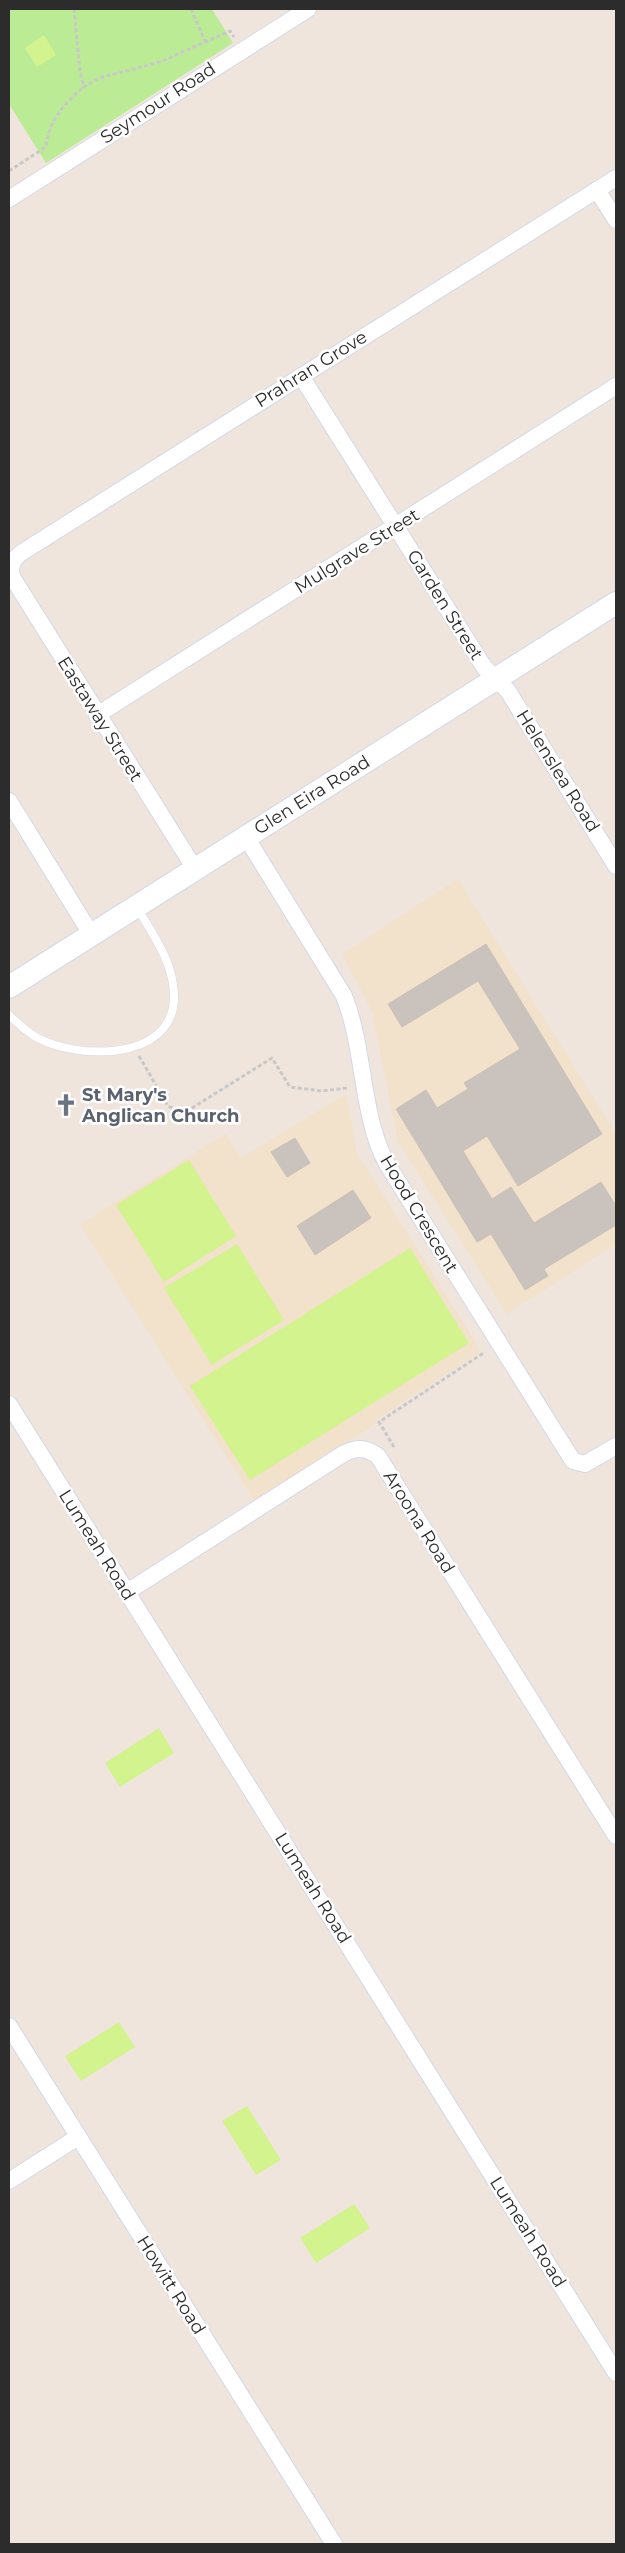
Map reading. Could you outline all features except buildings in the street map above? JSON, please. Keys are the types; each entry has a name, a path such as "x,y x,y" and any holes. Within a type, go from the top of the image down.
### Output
{"main road":[{"name":"Glen Eira Road","path":"9,986 616,603"}],"street":[{"name":"Seymour Road","path":"9,199 308,9"},
{"name":"Prahran Grove","path":"11,566 16,557 21,553 616,178"},
{"path":"597,190 616,220"},
{"name":"Garden Street","path":"301,376 484,667 496,679"},
{"name":"Mulgrave Street","path":"97,715 616,386"},
{"name":"Eastaway Street","path":"11,566 14,580 195,869"},
{"name":"Helenslea Road","path":"496,679 508,691 616,866"},
{"path":"9,801 91,934"},
{"name":"Hood Crescent","path":"246,836 344,996 352,1019 380,1152 576,1464 581,1465 590,1462 616,1446"},
{"name":"Lumeah Road","path":"9,1404 14,1425 127,1592 616,2373"},
{"name":"Aroona Road","path":"127,1592 343,1454 358,1448 368,1450 378,1456 616,1836"},
{"name":"Howitt Road","path":"9,2026 334,2544"},
{"path":"9,2181 78,2137"}],"lane":[{"path":"9,1016 36,1037 67,1048 103,1052 135,1048 159,1032 172,1012 174,1000 170,970 164,953 136,906"}],"path":[{"path":"74,9 78,62 84,87"},
{"path":"191,9 204,41"},
{"path":"9,170 46,147 48,131 54,120 73,96 99,78 160,62 230,31 243,50"},
{"path":"135,1048 168,1106 184,1113 272,1058 290,1087 322,1091 366,1087"},
{"path":"379,1422 499,1344"}],"shaded area":[{"path":"458,879 616,1134 616,1244 507,1314 398,1142 372,1011 342,954"},
{"path":"346,1094 357,1153 481,1351 377,1419 374,1425 255,1502 80,1224 225,1134 241,1158"}],"green space":[{"path":"9,9 212,9 233,43 46,163 9,104"},
{"path":"44,35 56,55 37,67 25,48"},
{"path":"189,1160 236,1236 164,1282 116,1205"},
{"path":"237,1244 284,1320 212,1365 164,1288"},
{"path":"410,1248 469,1343 250,1480 190,1386"},
{"path":"159,1728 174,1753 120,1787 105,1763"},
{"path":"119,2022 135,2047 81,2081 65,2056"},
{"path":"247,2106 281,2160 256,2175 222,2121"},
{"path":"354,2204 370,2228 316,2263 300,2238"}],"place":[{"name":"St Mary's Anglican Church","path":"66,1105"}]}
